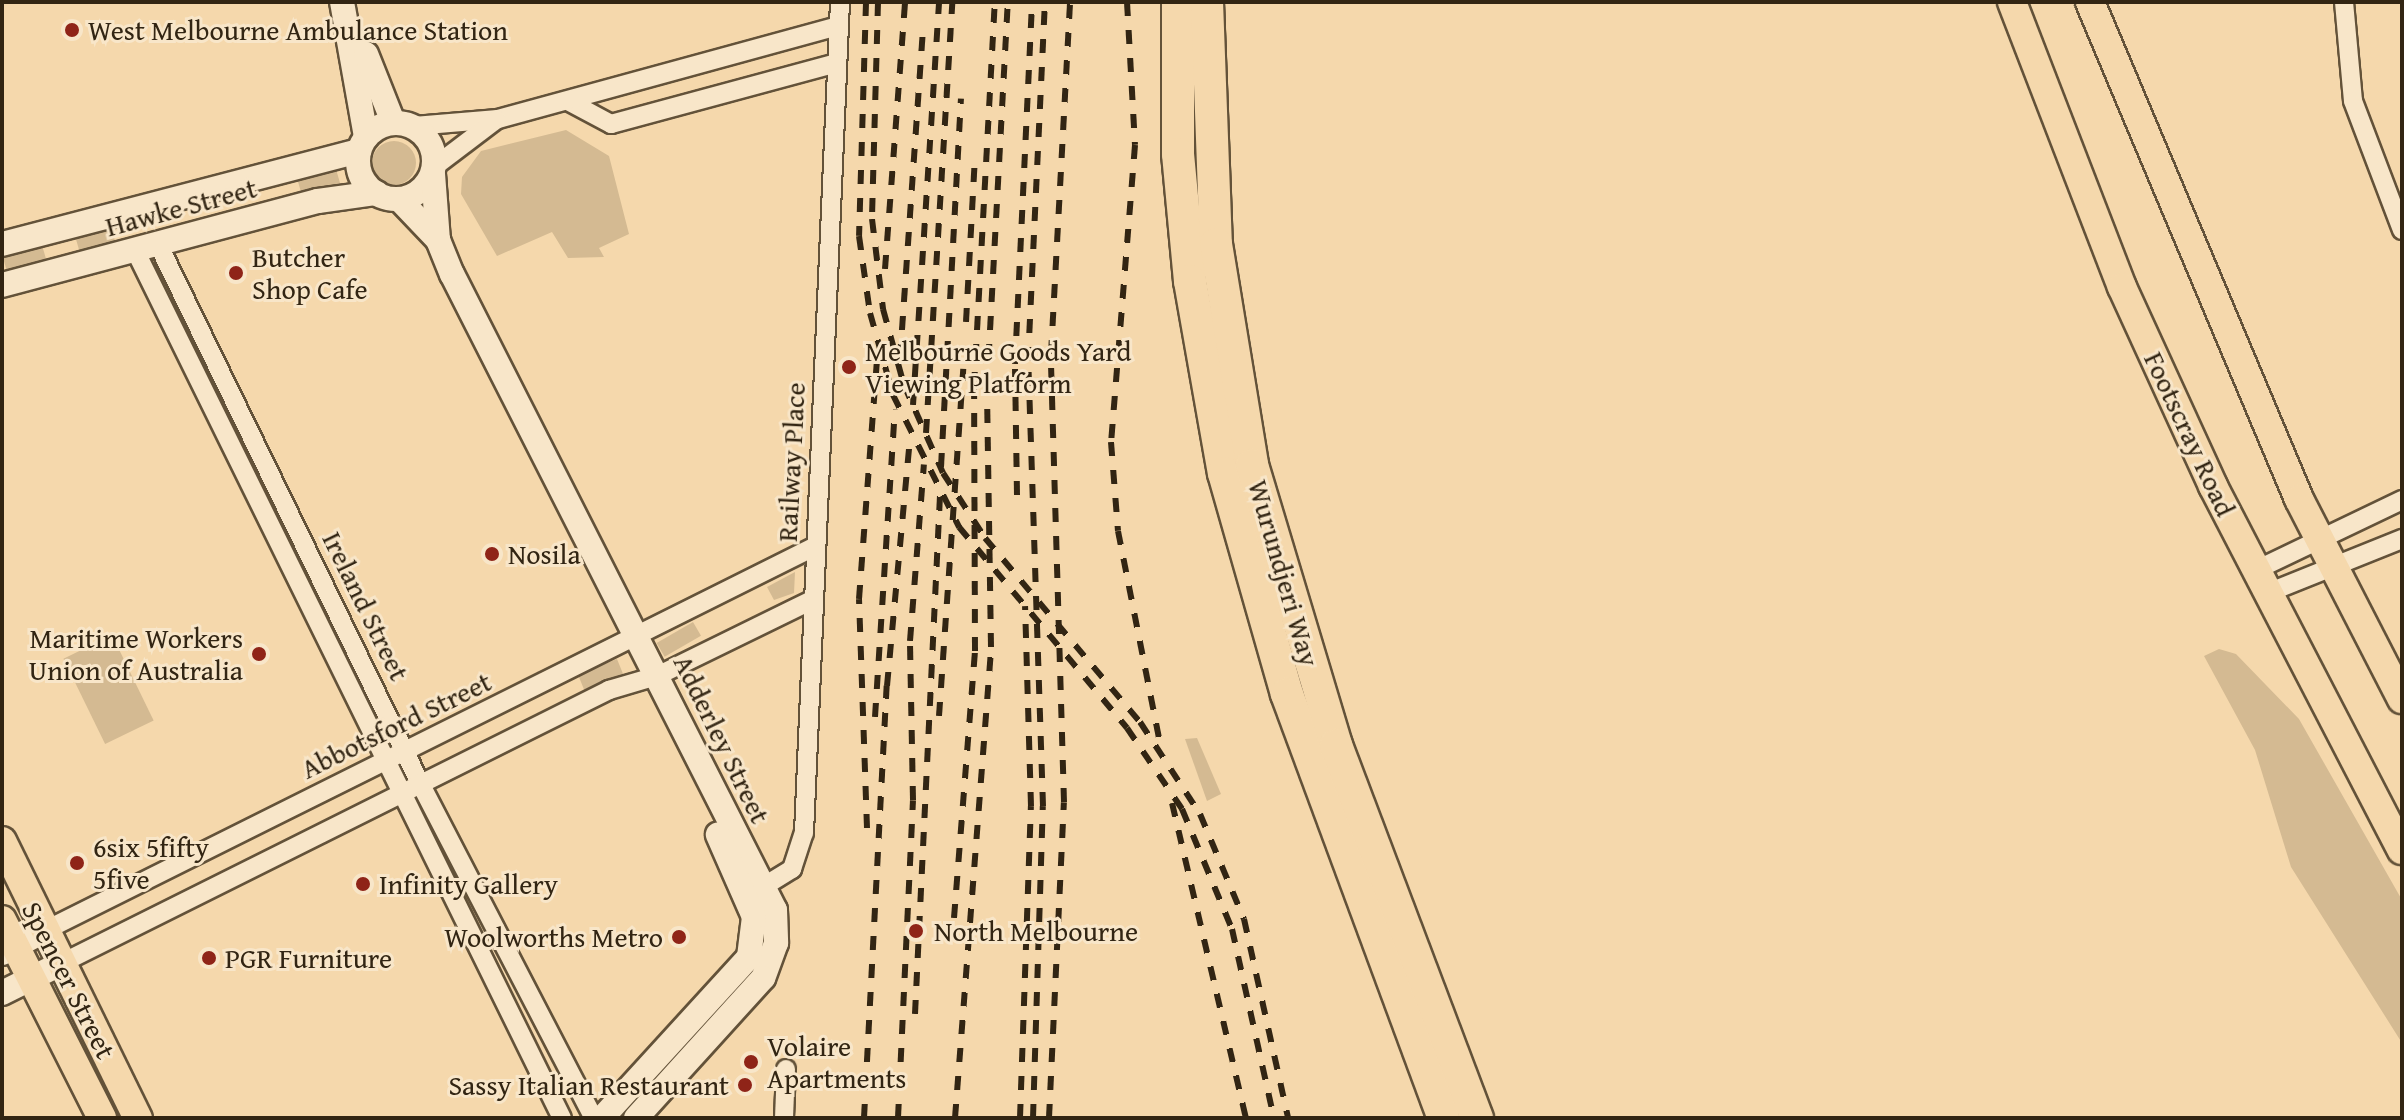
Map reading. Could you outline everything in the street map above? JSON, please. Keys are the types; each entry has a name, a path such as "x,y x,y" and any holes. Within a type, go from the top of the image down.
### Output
{"highway":[{"name":"Wurundjeri Way","path":"1178,2 1178,154 1189,267 1224,473 1287,694 1444,1118"},
{"name":"Wurundjeri Way","path":"1207,2 1216,244 1252,465 1336,745 1477,1118"}],"main road":[{"name":"Footscray Road","path":"2012,2 2122,287 2259,582 2402,850"},
{"path":"2090,2 2318,536 2402,699"},
{"name":"Spencer Street","path":"2,841 132,1107"},
{"name":"Spencer Street","path":"2,920 9,949 33,977 100,1114"},
{"path":"100,1114 132,1107"}],"street":[{"path":"342,2 362,144 361,175 387,196 419,192 433,171 498,119"},
{"path":"355,2 373,81 404,124 428,139 433,171"},
{"name":"Railway Place","path":"756,892 792,869 803,847 840,2"},
{"path":"2344,2 2353,101 2402,230"},
{"path":"362,144 404,124 498,119 839,26"},
{"path":"568,101 596,121 618,123 837,63"},
{"name":"Hawke Street","path":"2,244 362,144"},
{"name":"Adderley Street","path":"433,171 438,240 756,892 767,931 741,971 670,1064"},
{"name":"Hawke Street","path":"2,285 147,247 387,196"},
{"name":"Adderley Street","path":"387,196 438,240"},
{"path":"126,212 147,247"},
{"name":"Ireland Street","path":"147,247 594,1118"},
{"name":"Ireland Street","path":"147,247 385,765 562,1118"},
{"path":"2259,582 2318,536 2402,500"},
{"path":"2259,582 2334,568 2402,539"},
{"name":"Abbotsford Street","path":"9,949 406,755 814,547"},
{"path":"2,993 609,690 650,679 812,600"},
{"path":"602,1118 670,1064"},
{"path":"636,1118 670,1064"},
{"path":"784,1118 786,1069"}],"shaded area":[{"path":"566,130 609,156 629,234 599,248 604,257 568,258 552,232 497,256 461,194 462,177 481,151"},
{"path":"394,141 410,147 416,163 410,179 394,185 378,179 372,163 378,147"},
{"path":"336,169 340,183 302,194 298,180"},
{"path":"111,227 116,244 80,255 75,237"},
{"path":"42,245 47,262 8,274 3,256"},
{"path":"795,572 794,593 774,600 767,587"},
{"path":"693,622 701,636 665,657 657,643"},
{"path":"112,635 154,720 105,744 63,659"},
{"path":"2219,649 2236,654 2299,719 2402,900 2402,1043 2291,867 2255,750 2204,656"},
{"path":"617,659 623,674 584,690 578,675"},
{"path":"1197,738 1221,794 1207,801 1185,739"}],"railway":[{"path":"866,2 859,236 870,313 893,395 959,527 1127,728 1182,809 1232,929 1274,1118"},
{"path":"878,2 872,219 883,309 904,385 943,473 985,538 1140,722 1200,814 1244,919 1288,1118"},
{"path":"885,269 905,2"},
{"path":"913,405 939,2"},
{"path":"926,433 952,2"},
{"path":"954,918 975,651 974,386 995,2"},
{"path":"955,1118 991,647 987,386 1008,2"},
{"path":"1017,495 1015,364 1032,2"},
{"path":"1033,1118 1043,806 1028,361 1045,2"},
{"path":"1049,1118 1064,802 1051,354 1070,2"},
{"path":"1127,2 1135,145 1111,442 1118,531 1160,744"},
{"path":"900,358 923,27"},
{"path":"941,467 961,99"},
{"path":"966,322 975,158"},
{"path":"867,828 859,599 877,361"},
{"path":"939,716 963,369"},
{"path":"875,717 895,410"},
{"path":"864,1118 887,686 910,437"},
{"path":"898,1118 913,800 910,641 924,465"},
{"path":"915,1014 940,495"},
{"path":"1020,1118 1031,806 1025,606"},
{"path":"1172,803 1246,1118"}],"place":[{"name":"West Melbourne Ambulance Station","path":"72,30"},
{"name":"Butcher Shop Cafe","path":"236,273"},
{"name":"Melbourne Goods Yard Viewing Platform","path":"849,367"},
{"name":"Nosila","path":"492,554"},
{"name":"Maritime Workers Union of Australia","path":"259,654"},
{"name":"6six 5fifty 5five","path":"77,863"},
{"name":"Infinity Gallery","path":"363,884"},
{"name":"North Melbourne","path":"916,931"},
{"name":"Woolworths Metro","path":"679,937"},
{"name":"PGR Furniture","path":"209,958"},
{"name":"Volaire Apartments","path":"751,1062"},
{"name":"Sassy Italian Restaurant","path":"745,1085"}]}
